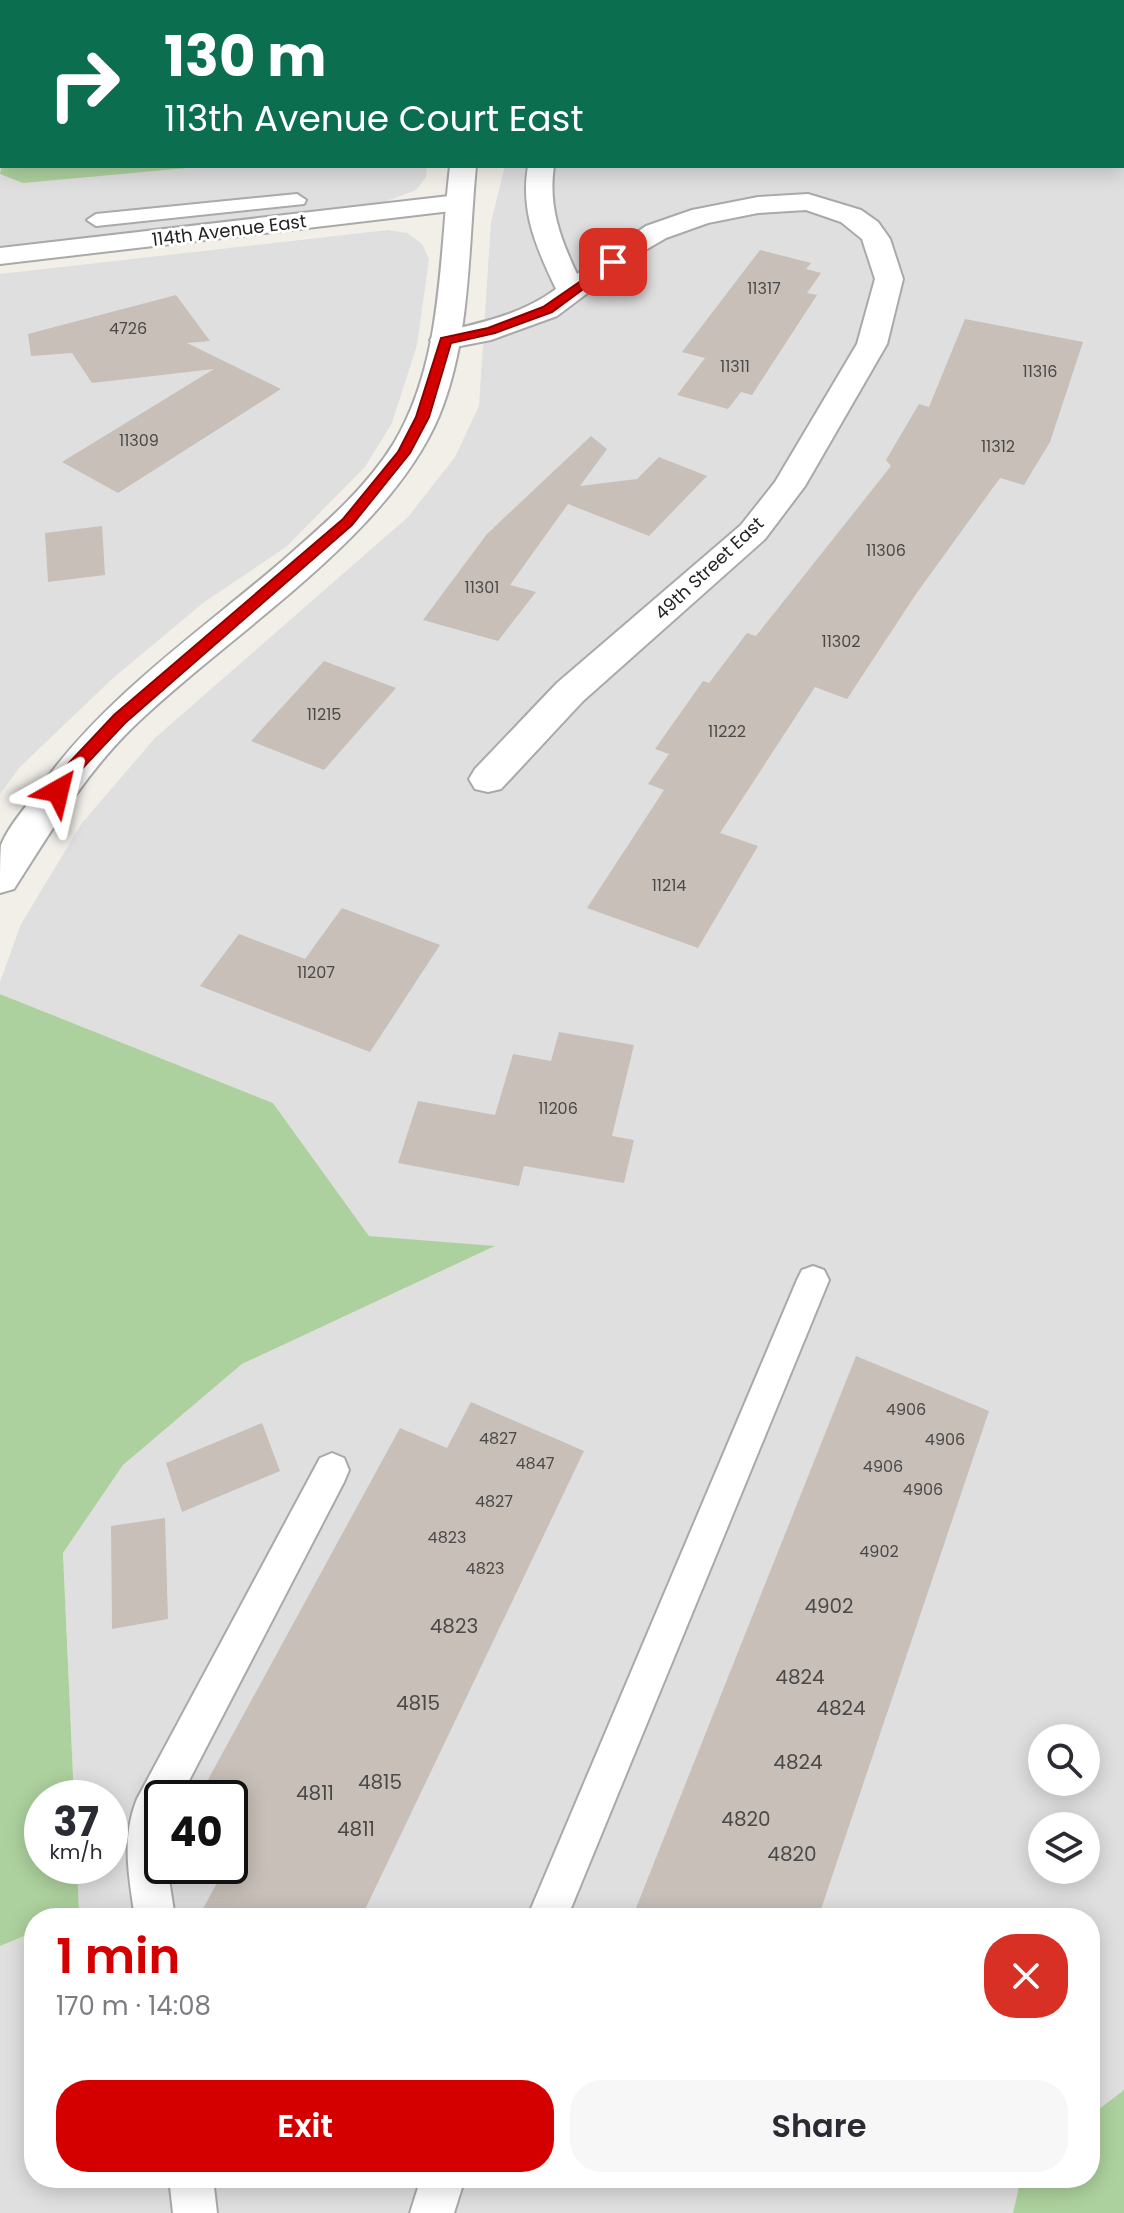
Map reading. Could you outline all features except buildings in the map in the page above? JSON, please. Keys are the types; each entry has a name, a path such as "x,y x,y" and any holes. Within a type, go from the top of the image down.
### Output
{"street":[{"path":"0,878 73,769 119,719 348,522 389,474 423,417 445,340 456,264 463,168"},
{"path":"445,340 526,320 572,292 546,238 539,214 537,184 541,168"},
{"name":"49th Street East","path":"488,779 570,692 753,532 789,486 872,344 889,279 885,259 868,228 834,208 808,202 758,205 715,213 656,232 632,246 572,292"},
{"name":"114th Avenue East","path":"0,256 207,220 458,203"}],"lane":[{"path":"96,220 207,220 297,200"},
{"path":"551,1908 813,1280"},
{"path":"153,1908 146,1859 151,1813 332,1470"},
{"path":"192,2188 195,2213"},
{"path":"432,2213 440,2188"}],"shaded area":[{"path":"0,168 427,168 426,177 416,190 374,206 0,248"},
{"path":"504,168 1124,168 1124,2213 0,2213 0,1946 24,1936 24,2188 1100,2188 1100,1908 79,1908 78,1884 128,1884 128,1780 73,1780 63,1553 123,1465 242,1364 493,1247 369,1236 273,1103 0,994 0,982 21,924 82,823 155,738 408,517 455,457 479,406 491,222"},
{"path":"388,230 407,233 422,244 429,259 417,345 392,423 365,467 286,547 203,603 112,679 20,767 0,794 0,274"}],"green space":[{"path":"1,168 187,168 23,183 0,174"},
{"path":"0,994 273,1103 369,1236 495,1246 242,1364 123,1465 63,1553 73,1780 24,1780 24,1884 78,1884 79,1908 24,1908 24,1936 0,1946"},
{"path":"1124,2090 1124,2213 1013,2213 1019,2188 1100,2188 1100,2108"}],"route":[{"path":"58,791 73,769 119,719 348,522 404,453 423,417 445,340 526,320 547,310 613,262"}]}
